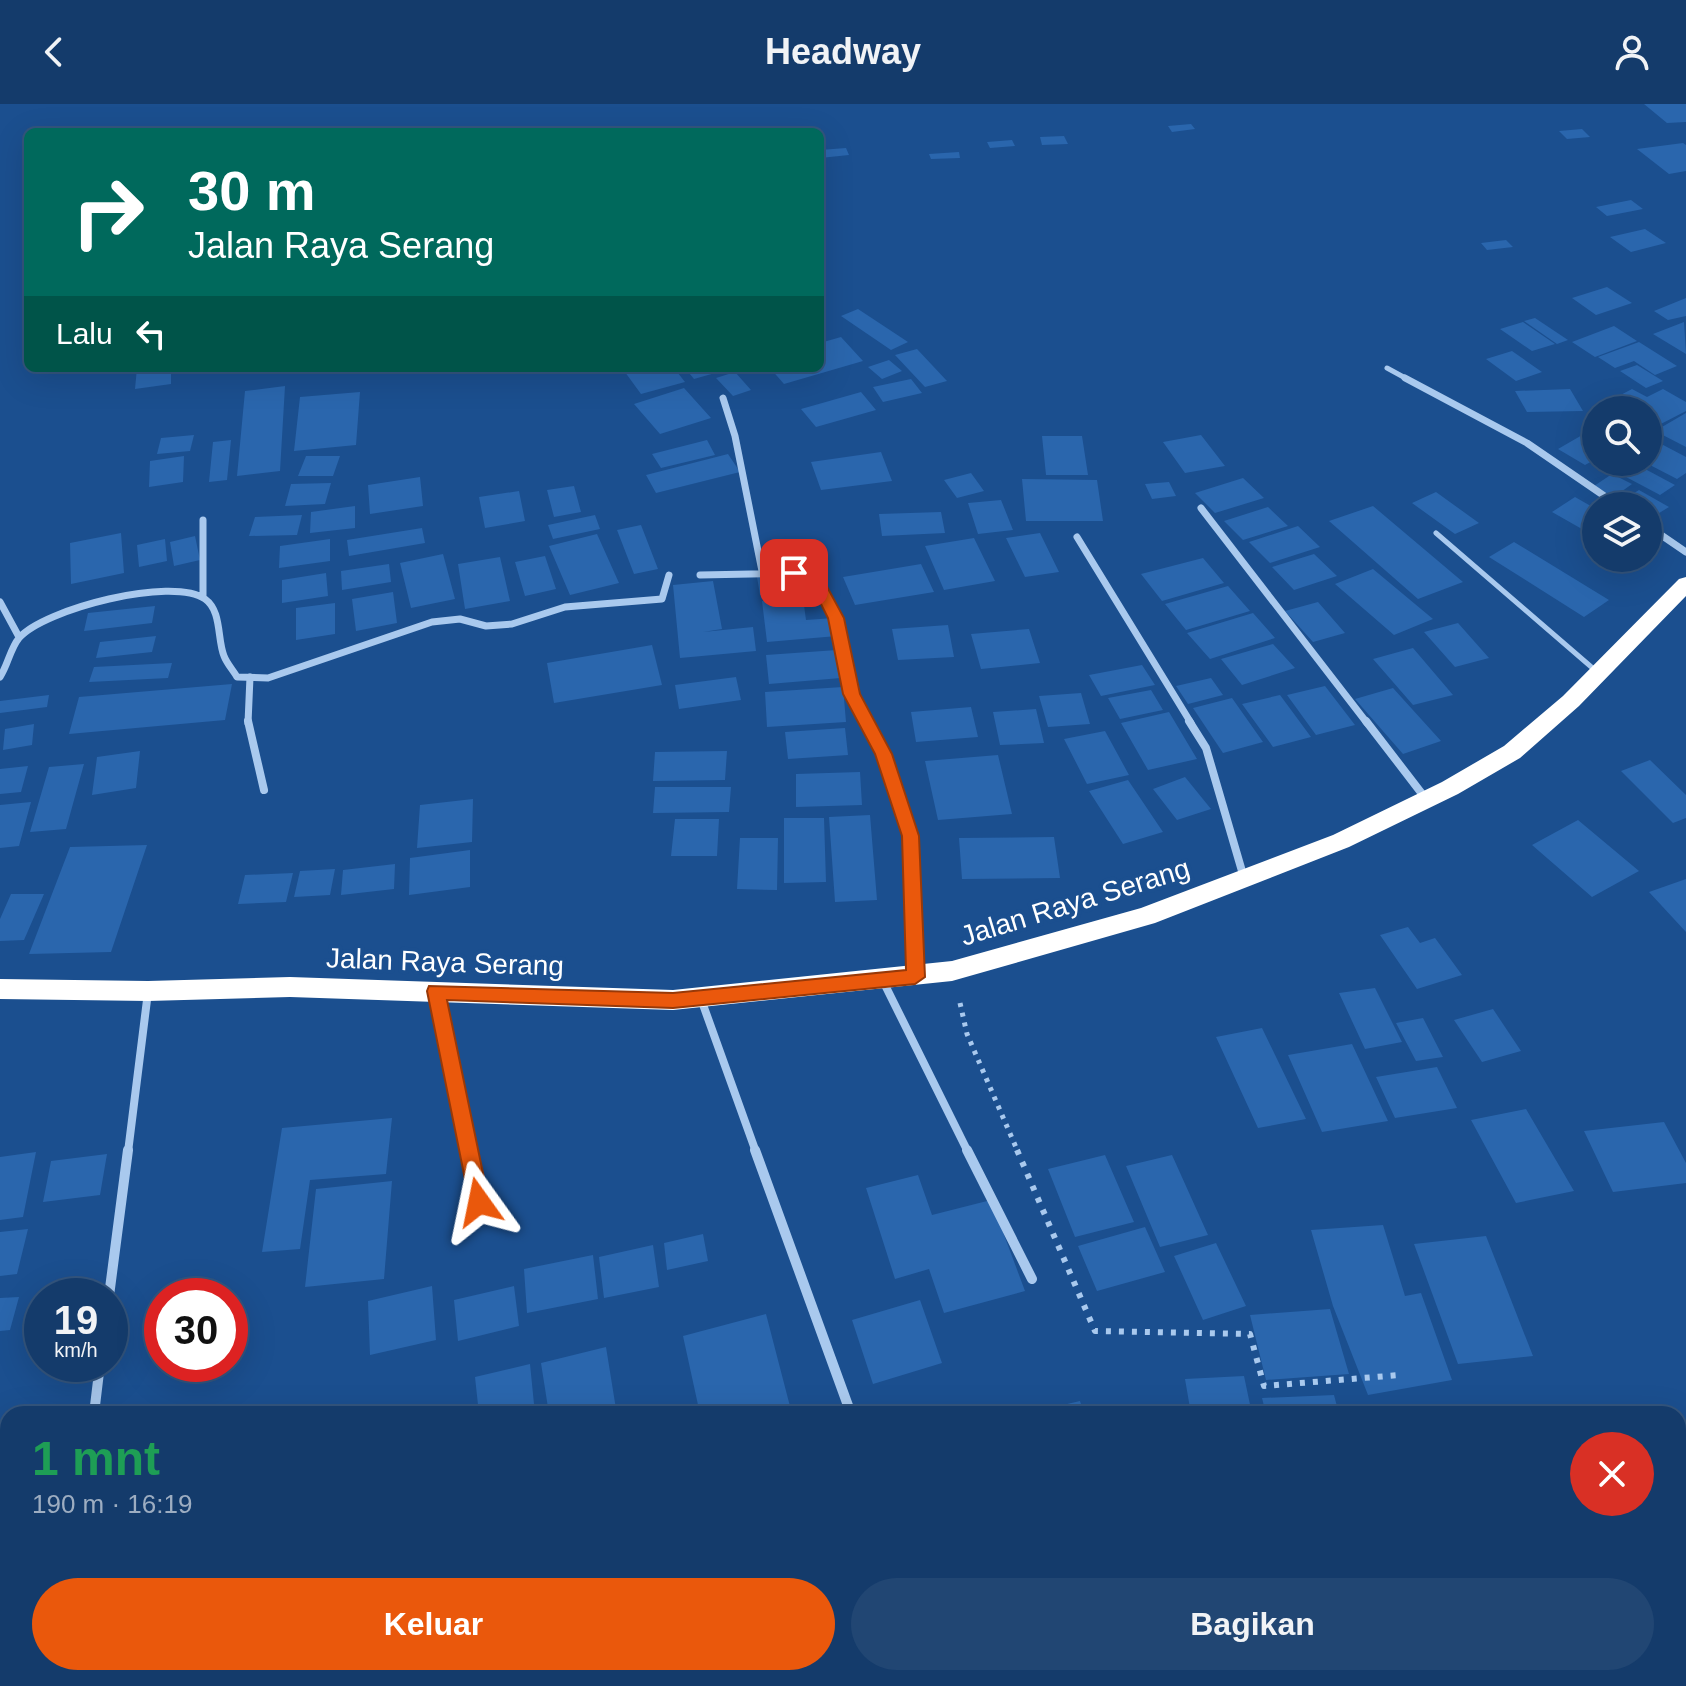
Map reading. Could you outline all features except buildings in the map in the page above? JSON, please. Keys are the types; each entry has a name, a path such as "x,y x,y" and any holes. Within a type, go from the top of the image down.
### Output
{"highway":[{"name":"Jalan Raya Serang","path":"0,989 148,991 290,987 701,999 952,971 1146,916 1341,841 1427,800 1512,752 1599,674 1686,584"}],"street":[{"path":"1387,368 1527,443 1599,492"},
{"path":"723,398 735,436 762,571"},
{"path":"1201,508 1427,800"},
{"path":"203,520 203,596"},
{"path":"1662,536 1686,552"},
{"path":"1077,537 1206,748 1244,879"},
{"path":"700,575 762,571 794,573 820,586 836,618 852,694 884,754 910,836 915,977"},
{"path":"0,677 19,637 50,618 119,597 182,591 203,596 217,611 223,655 237,677 268,678 432,622 460,619 486,626 512,624 565,607 662,599 669,575"},
{"path":"0,602 3,613 19,637"},
{"path":"250,677 248,721 264,790"},
{"path":"882,979 1032,1279"},
{"path":"111,1278 148,991"},
{"path":"436,991 479,1202"},
{"path":"701,999 848,1406"},
{"path":"95,1406 98,1382"}],"lane":[{"path":"1436,533 1599,674"}],"path":[{"path":"952,971 967,1034 1095,1331 1250,1334 1264,1386 1400,1375"}],"route":[{"path":"479,1202 436,991 673,1000 915,977 910,836 884,754 852,694 836,618 820,586 794,573"}]}
